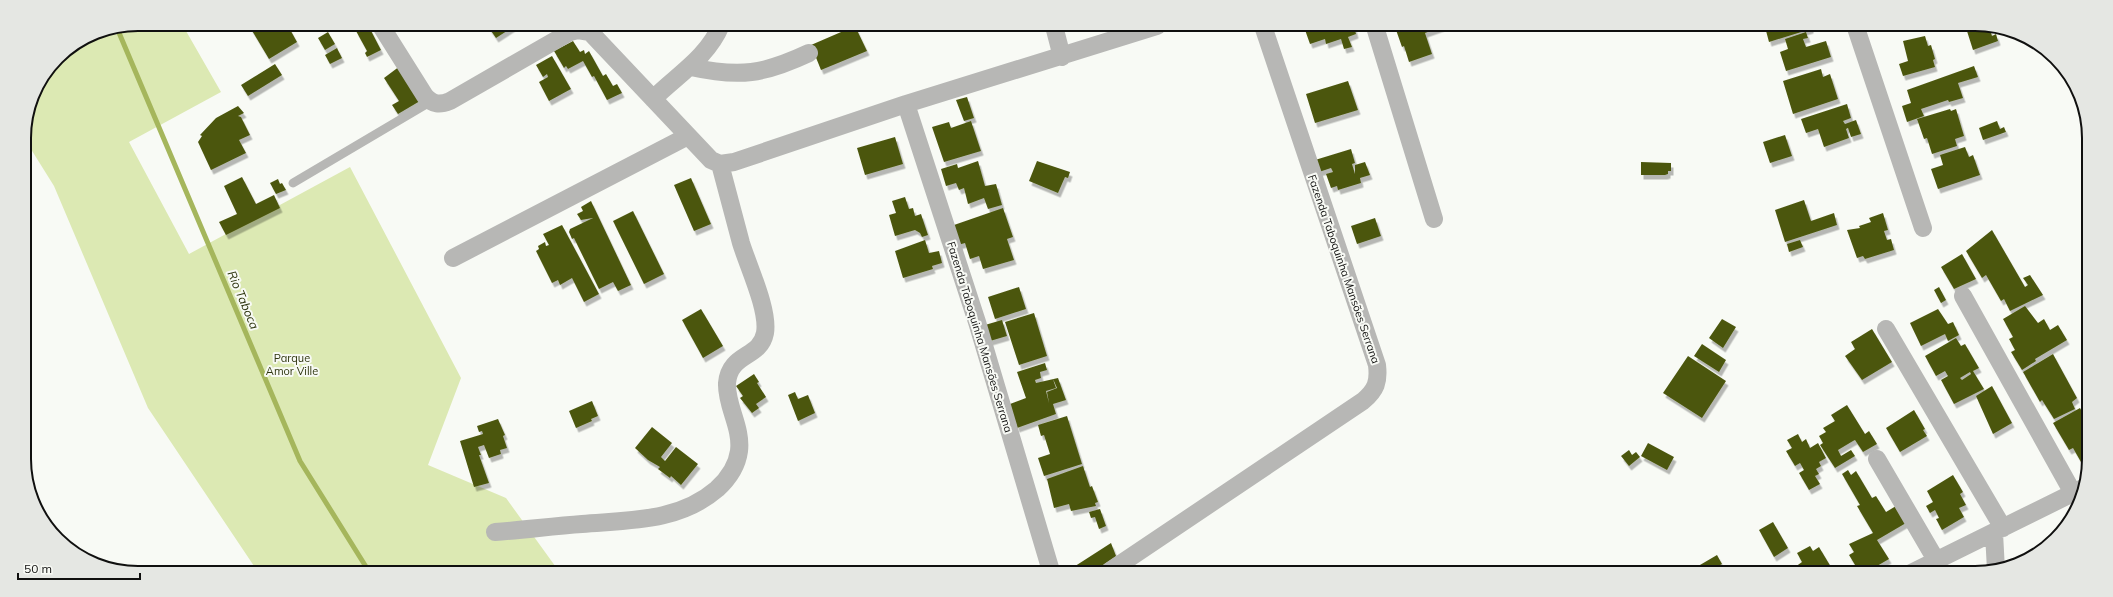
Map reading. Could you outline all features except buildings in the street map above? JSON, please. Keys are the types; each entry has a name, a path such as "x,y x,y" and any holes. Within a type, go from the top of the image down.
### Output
{"street":[{"path":"384,31 430,102 443,103 450,101 573,31"},
{"path":"588,31 597,38 711,160 720,164 734,162 906,104 1062,57 1142,31"},
{"path":"653,99 691,67 706,51 719,31"},
{"path":"1055,31 1062,57"},
{"name":"Fazenda Taboquinha Mansões Serrana","path":"1117,566 1363,401 1377,386 1377,366 1265,31"},
{"path":"1377,31 1434,219"},
{"path":"1857,31 1923,228"},
{"path":"691,67 713,72 739,74 779,67 808,53"},
{"name":"Fazenda Taboquinha Mansões Serrana","path":"906,104 977,322 1050,566"},
{"path":"453,258 688,136"},
{"path":"495,532 630,521 679,512 710,494 732,472 739,451 739,439 727,385 729,372 732,365 758,348 764,336 766,320 720,164"},
{"path":"1964,296 2078,488"},
{"path":"1886,329 1998,531 1996,563"},
{"path":"1877,459 1936,560"},
{"path":"1924,566 2077,491"}],"lane":[{"path":"293,183 430,102"}],"green space":[{"name":"Parque Amor Ville","path":"138,31 186,31 221,92 129,142 189,254 350,167 461,378 428,465 506,498 555,566 254,566 148,408 54,186 31,149 31,131 39,97 45,84 62,62 84,45 110,35"}],"waterway":[{"name":"Rio Taboca","path":"119,33 300,461 366,566"}]}
